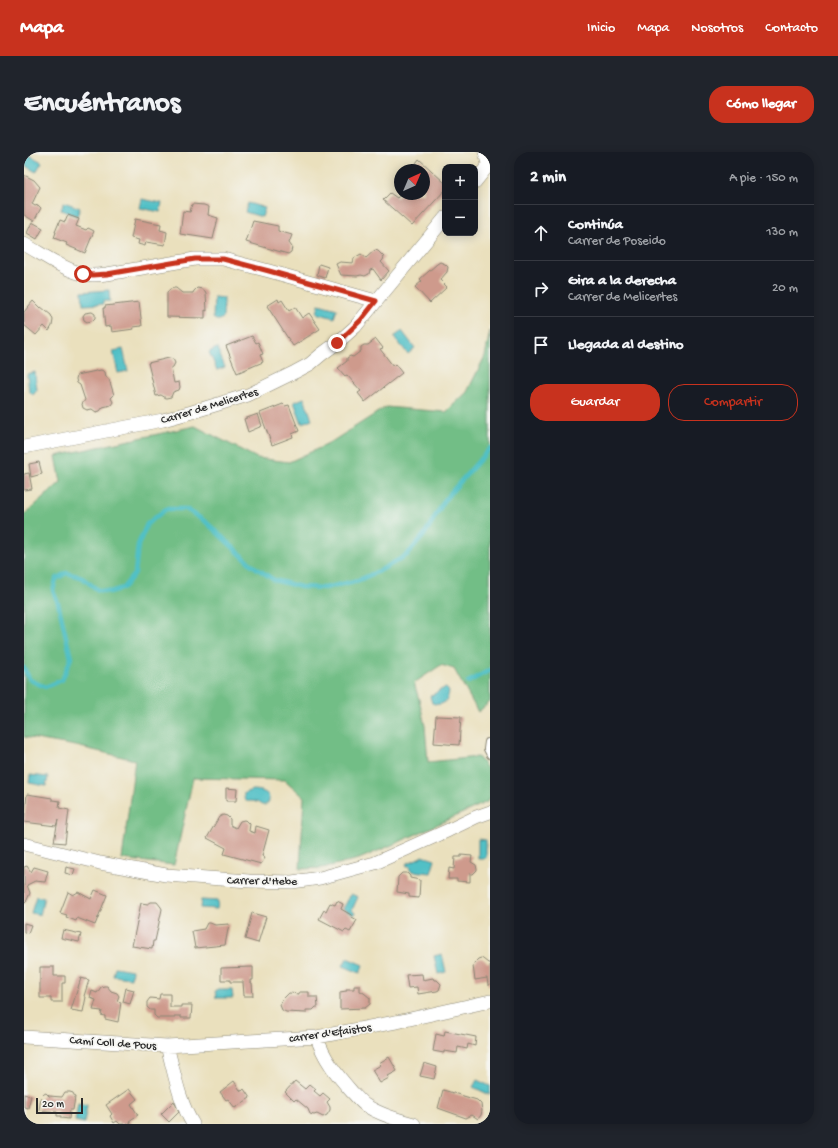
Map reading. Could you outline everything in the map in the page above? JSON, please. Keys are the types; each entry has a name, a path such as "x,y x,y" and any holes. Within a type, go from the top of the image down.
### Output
{"street":[{"path":"478,178 490,163 487,160 485,152"},
{"name":"Carrer de Melicertes","path":"24,447 163,420 192,412 248,395 310,364 337,343 355,326 442,222"},
{"path":"24,244 65,267 83,274 107,274 195,259 223,259 376,301"},
{"name":"Carrer d'Hebe","path":"24,844 100,863 166,875 249,881 292,882 320,878 375,863 490,812"},
{"name":"carrer d'Efaistos","path":"167,1046 317,1037 401,1021 490,1001"},
{"name":"Camí Coll de Pous","path":"24,1037 167,1046 185,1110 193,1124"},
{"path":"317,1037 322,1052 331,1066 348,1088 364,1104 373,1109 414,1124"}],"lane":[{"path":"488,742 487,749 490,755"}],"green space":[{"path":"490,331 490,702 478,712 454,669 441,665 414,683 425,726 428,762 478,757 488,769 490,778 490,797 487,802 359,859 322,868 300,869 304,797 285,780 193,778 174,865 122,859 135,760 76,746 24,737 24,515 61,482 56,456 195,426 257,458 289,462 328,444 386,407 446,412 467,392 485,356"}],"water":[{"path":"24,152 42,162 36,172 24,165"},
{"path":"142,199 162,203 160,212 140,208"},
{"path":"64,202 80,208 77,216 61,210"},
{"path":"248,203 265,208 262,217 245,212"},
{"path":"109,290 110,301 103,301 103,304 83,305 82,292"},
{"path":"214,297 224,298 223,317 219,320 213,318"},
{"path":"319,304 337,309 334,318 317,313"},
{"path":"402,331 415,348 408,354 394,337"},
{"path":"217,348 225,367 217,370 209,352"},
{"path":"123,349 128,371 118,373 113,351"},
{"path":"35,372 37,390 33,395 29,391 27,374"},
{"path":"304,398 312,419 302,423 294,402"},
{"path":"446,688 449,691 446,700 442,704 432,703 430,696 441,689"},
{"path":"30,775 48,777 46,786 29,783"},
{"path":"252,790 266,793 269,797 268,803 262,805 254,801 246,801 244,793"},
{"path":"478,839 486,840 486,858 478,858"},
{"path":"423,856 435,860 431,873 412,871 410,866 407,866 406,864"},
{"path":"351,894 358,897 352,910 355,913 354,915 343,909"},
{"path":"36,896 44,898 40,915 31,913"},
{"path":"201,900 218,901 217,909 200,908"},
{"path":"442,954 446,972 438,974 434,956"},
{"path":"347,958 363,965 360,973 343,966"},
{"path":"115,967 132,970 131,978 113,976"},
{"path":"215,990 232,990 233,998 216,998"},
{"path":"477,1080 490,1086 490,1095 473,1087"},
{"path":"78,1103 87,1105 84,1123 75,1121"}],"building":[{"path":"419,159 424,164 415,164"},
{"path":"430,169 442,180 442,193 412,226 383,200 390,193 394,196 394,200 430,200"},
{"path":"24,175 34,180 40,187 32,204 35,206 38,205 41,208 34,221 24,215"},
{"path":"192,204 209,207 208,215 218,218 213,239 180,234 183,211 190,212"},
{"path":"68,215 79,219 76,226 86,230 88,228 94,231 85,253 54,238 60,220 65,222"},
{"path":"135,219 161,224 160,230 167,232 165,245 146,242 145,246 138,244 139,240 131,238"},
{"path":"253,221 278,226 278,231 292,235 289,243 292,247 291,252 288,254 246,242"},
{"path":"32,222 43,228 37,239 27,233"},
{"path":"375,250 384,257 381,262 389,271 381,280 373,269 370,270 369,274 365,276 341,275 336,264 340,262 353,263 354,258 361,254 366,258"},
{"path":"440,262 448,267 447,272 440,280 447,287 430,303 415,287 422,281 420,279"},
{"path":"319,264 328,267 325,278 317,275"},
{"path":"174,288 182,293 193,293 197,288 205,291 207,311 205,310 205,318 167,317 167,293 170,289"},
{"path":"278,299 279,302 282,300 289,311 295,307 302,318 309,313 320,329 293,346 267,306"},
{"path":"33,301 40,308 41,307 51,315 53,320 49,331 44,326 36,335 24,325 24,312"},
{"path":"139,302 142,326 133,327 134,329 112,332 111,326 105,327 103,308 105,308 105,306"},
{"path":"92,312 95,314 95,318 92,321 87,322 84,320 83,316 85,313"},
{"path":"252,336 256,343 258,342 263,354 260,355 263,362 237,373 226,346"},
{"path":"376,339 383,348 380,349 393,366 395,364 402,373 365,402 358,393 361,391 347,375 345,376 338,368 347,361 347,358 350,356 353,357 361,351 361,347 368,345"},
{"path":"169,358 173,359 175,363 171,368 174,383 179,382 179,390 173,392 171,397 166,398 161,395 156,396 148,363"},
{"path":"101,370 105,372 106,377 109,379 114,395 111,398 113,402 111,405 103,407 100,411 96,412 92,409 87,410 83,408 82,404 85,400 80,385 77,383 77,375"},
{"path":"283,404 285,406 289,405 299,431 292,434 293,437 272,445 260,413"},
{"path":"258,414 262,426 248,432 244,419"},
{"path":"39,462 42,474 31,477 29,464"},
{"path":"29,473 32,489 24,490 24,474"},
{"path":"436,716 461,717 459,745 434,743"},
{"path":"226,788 237,789 236,801 226,801"},
{"path":"27,794 52,798 52,800 60,801 59,808 69,810 65,843 54,842 58,820 56,826 24,822"},
{"path":"223,815 230,819 230,825 236,828 240,821 244,820 250,824 249,831 255,833 256,826 269,830 262,856 265,858 261,864 224,854 226,848 207,838 219,817"},
{"path":"461,855 472,856 471,862 476,865 477,870 473,874 470,874 470,882 457,881 457,879 448,879 449,868 454,869 455,857 461,857"},
{"path":"27,866 31,872 34,867 48,871 45,882 35,881 27,885 30,893 24,903 24,867"},
{"path":"66,867 75,869 73,875 65,873"},
{"path":"402,873 407,873 410,878 420,880 419,898 409,897 409,894 397,892 398,877"},
{"path":"95,890 107,895 95,925 77,918 76,921 66,917 67,915 60,913 68,892 73,895 78,892 91,899"},
{"path":"337,901 343,904 341,909 357,920 350,932 346,930 344,932 319,919 324,910 326,911 330,903 335,905"},
{"path":"151,902 157,902 162,909 152,949 132,946 141,903 148,904"},
{"path":"252,913 266,917 258,943 245,939"},
{"path":"24,923 31,925 28,933 24,932"},
{"path":"207,923 215,925 229,924 225,945 195,948 192,931 204,929"},
{"path":"63,930 81,934 79,942 61,938"},
{"path":"481,958 490,963 490,985 488,985 487,978 475,980 473,966 478,959"},
{"path":"40,967 54,967 54,976 65,976 65,983 62,983 62,1002 51,1002 51,998 40,998"},
{"path":"253,967 253,980 251,980 251,983 253,996 244,996 243,982 221,980 221,968"},
{"path":"422,974 423,980 433,978 434,980 437,980 441,984 439,990 418,994 417,987 408,988 406,975"},
{"path":"81,978 89,980 84,996 86,997 83,1012 71,1010"},
{"path":"107,986 111,991 117,993 119,996 117,1001 121,1002 118,1022 105,1019 105,1016 101,1015 102,1011 93,1010 96,1000 90,998 92,991 97,993 101,987"},
{"path":"354,986 360,986 360,991 370,998 370,1004 365,1008 340,1009 340,992 346,991 346,989 354,989"},
{"path":"126,988 134,990 130,1004 123,1002"},
{"path":"299,992 309,992 309,997 317,997 318,1007 313,1010 306,1010 306,1013 286,1012 282,1010 280,1005 282,1000 289,993 299,994"},
{"path":"160,994 170,994 170,1007 192,1005 191,1018 174,1016 174,1018 157,1018 154,1015 154,1010 150,1010 147,1007 147,1002 150,998 159,999"},
{"path":"445,1031 476,1037 475,1046 468,1044 467,1049 458,1047 457,1053 433,1051 436,1034 444,1036"},
{"path":"389,1057 397,1071 380,1083 372,1070 381,1065 379,1063"},
{"path":"424,1063 437,1067 434,1079 420,1076"},
{"path":"234,1081 240,1090 242,1091 244,1089 250,1098 235,1108 220,1092"},
{"path":"295,1081 305,1089 310,1084 316,1089 314,1091 320,1096 323,1093 330,1099 327,1102 330,1110 327,1115 323,1117 317,1114 310,1114 308,1109 296,1099 294,1101 285,1092"},
{"path":"129,1089 137,1099 131,1104 138,1115 129,1121 131,1124 120,1124 117,1121 114,1123 110,1116 112,1114 106,1105"},
{"path":"443,1090 477,1100 481,1104 481,1115 478,1119 472,1115 466,1118 438,1108"},
{"path":"65,1092 73,1093 75,1097 73,1110 70,1110 69,1119 57,1116 57,1112 39,1110 41,1097 44,1094 46,1093 49,1096 62,1097"},
{"path":"24,1094 31,1096 28,1108 24,1107"},
{"path":"174,1101 179,1112 169,1122 161,1114"}],"waterway":[{"path":"24,668 30,680 45,687 62,680 71,658 58,603 53,591 56,579 66,573 81,577 98,590 110,592 123,588 135,573 138,545 147,524 166,509 186,509 206,522 252,565 274,580 301,587 325,588 359,580 381,570 407,555 424,535 446,498 490,448"},
{"path":"468,682 490,670"}],"route":[{"path":"83,274 107,274 195,259 223,259 376,301 361,320 337,343"}]}
